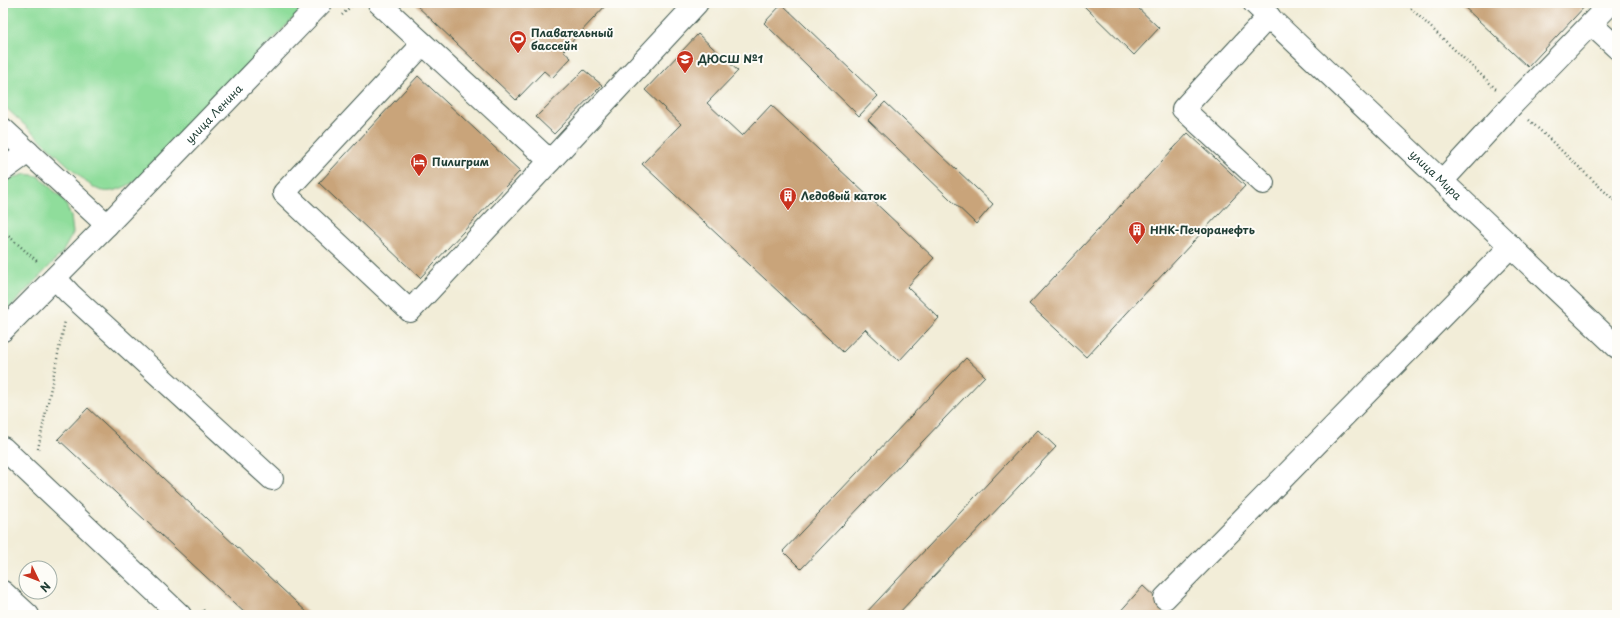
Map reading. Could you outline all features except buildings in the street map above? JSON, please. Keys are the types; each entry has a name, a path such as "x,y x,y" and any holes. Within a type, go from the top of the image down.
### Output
{"main road":[{"name":"улица Ленина","path":"3,330 108,225 321,3"},
{"path":"379,3 550,161"},
{"path":"423,44 284,193 410,311 697,3"},
{"path":"1442,181 1513,104 1611,3"},
{"path":"1262,10 1183,109 1263,184"},
{"name":"улица Мира","path":"1262,10 1617,347"},
{"path":"1591,24 1617,48"},
{"path":"3,128 108,225"},
{"path":"3,170 28,152"},
{"path":"1165,598 1511,246"},
{"path":"55,278 70,294 272,479"},
{"path":"3,448 180,615"},
{"path":"3,592 28,615"}],"path":[{"path":"337,20 354,3"},
{"path":"3,231 55,278"},
{"path":"36,454 70,294"},
{"path":"202,610 208,615"}],"green space":[{"path":"3,3 308,3 139,179 113,191 102,191 86,182 3,105"},
{"path":"26,174 38,176 64,200 71,216 73,233 62,253 3,315 3,183 9,179"}],"place":[{"name":"Плавательный бассейн","path":"518,54"},
{"name":"ДЮСШ №1","path":"685,74"},
{"name":"Пилигрим","path":"419,177"},
{"name":"Ледовый каток","path":"788,211"},
{"name":"ННК-Печоранефть","path":"1137,245"}]}
